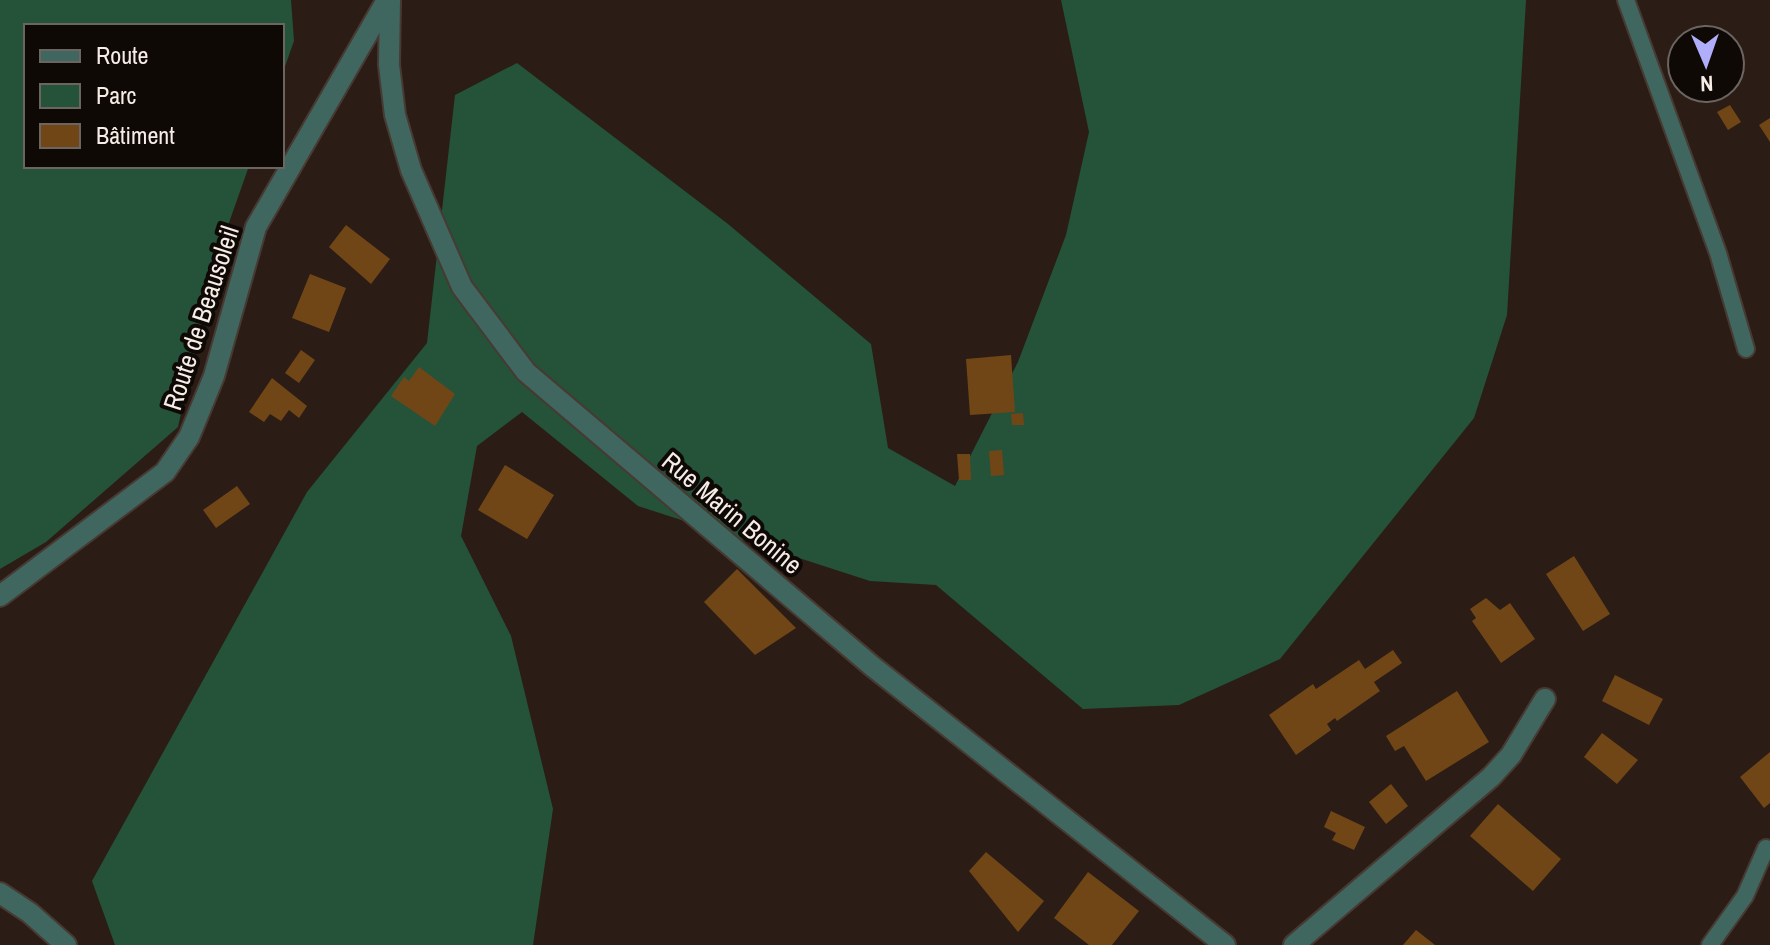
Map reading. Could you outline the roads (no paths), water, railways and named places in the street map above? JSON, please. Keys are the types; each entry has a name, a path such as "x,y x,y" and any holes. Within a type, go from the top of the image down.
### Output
{"street":[{"name":"Route de Beausoleil","path":"0,596 165,472 189,437 214,376 256,227 389,0"},
{"name":"Rue Marin Bonine","path":"389,0 389,65 395,115 411,170 462,287 526,372 872,666 1225,945"},
{"path":"1294,945 1491,777 1511,755 1545,699"},
{"path":"0,893 30,913 66,945"}],"lane":[{"path":"1626,0 1718,253 1746,349"},
{"path":"1710,945 1745,896 1766,848"}]}
